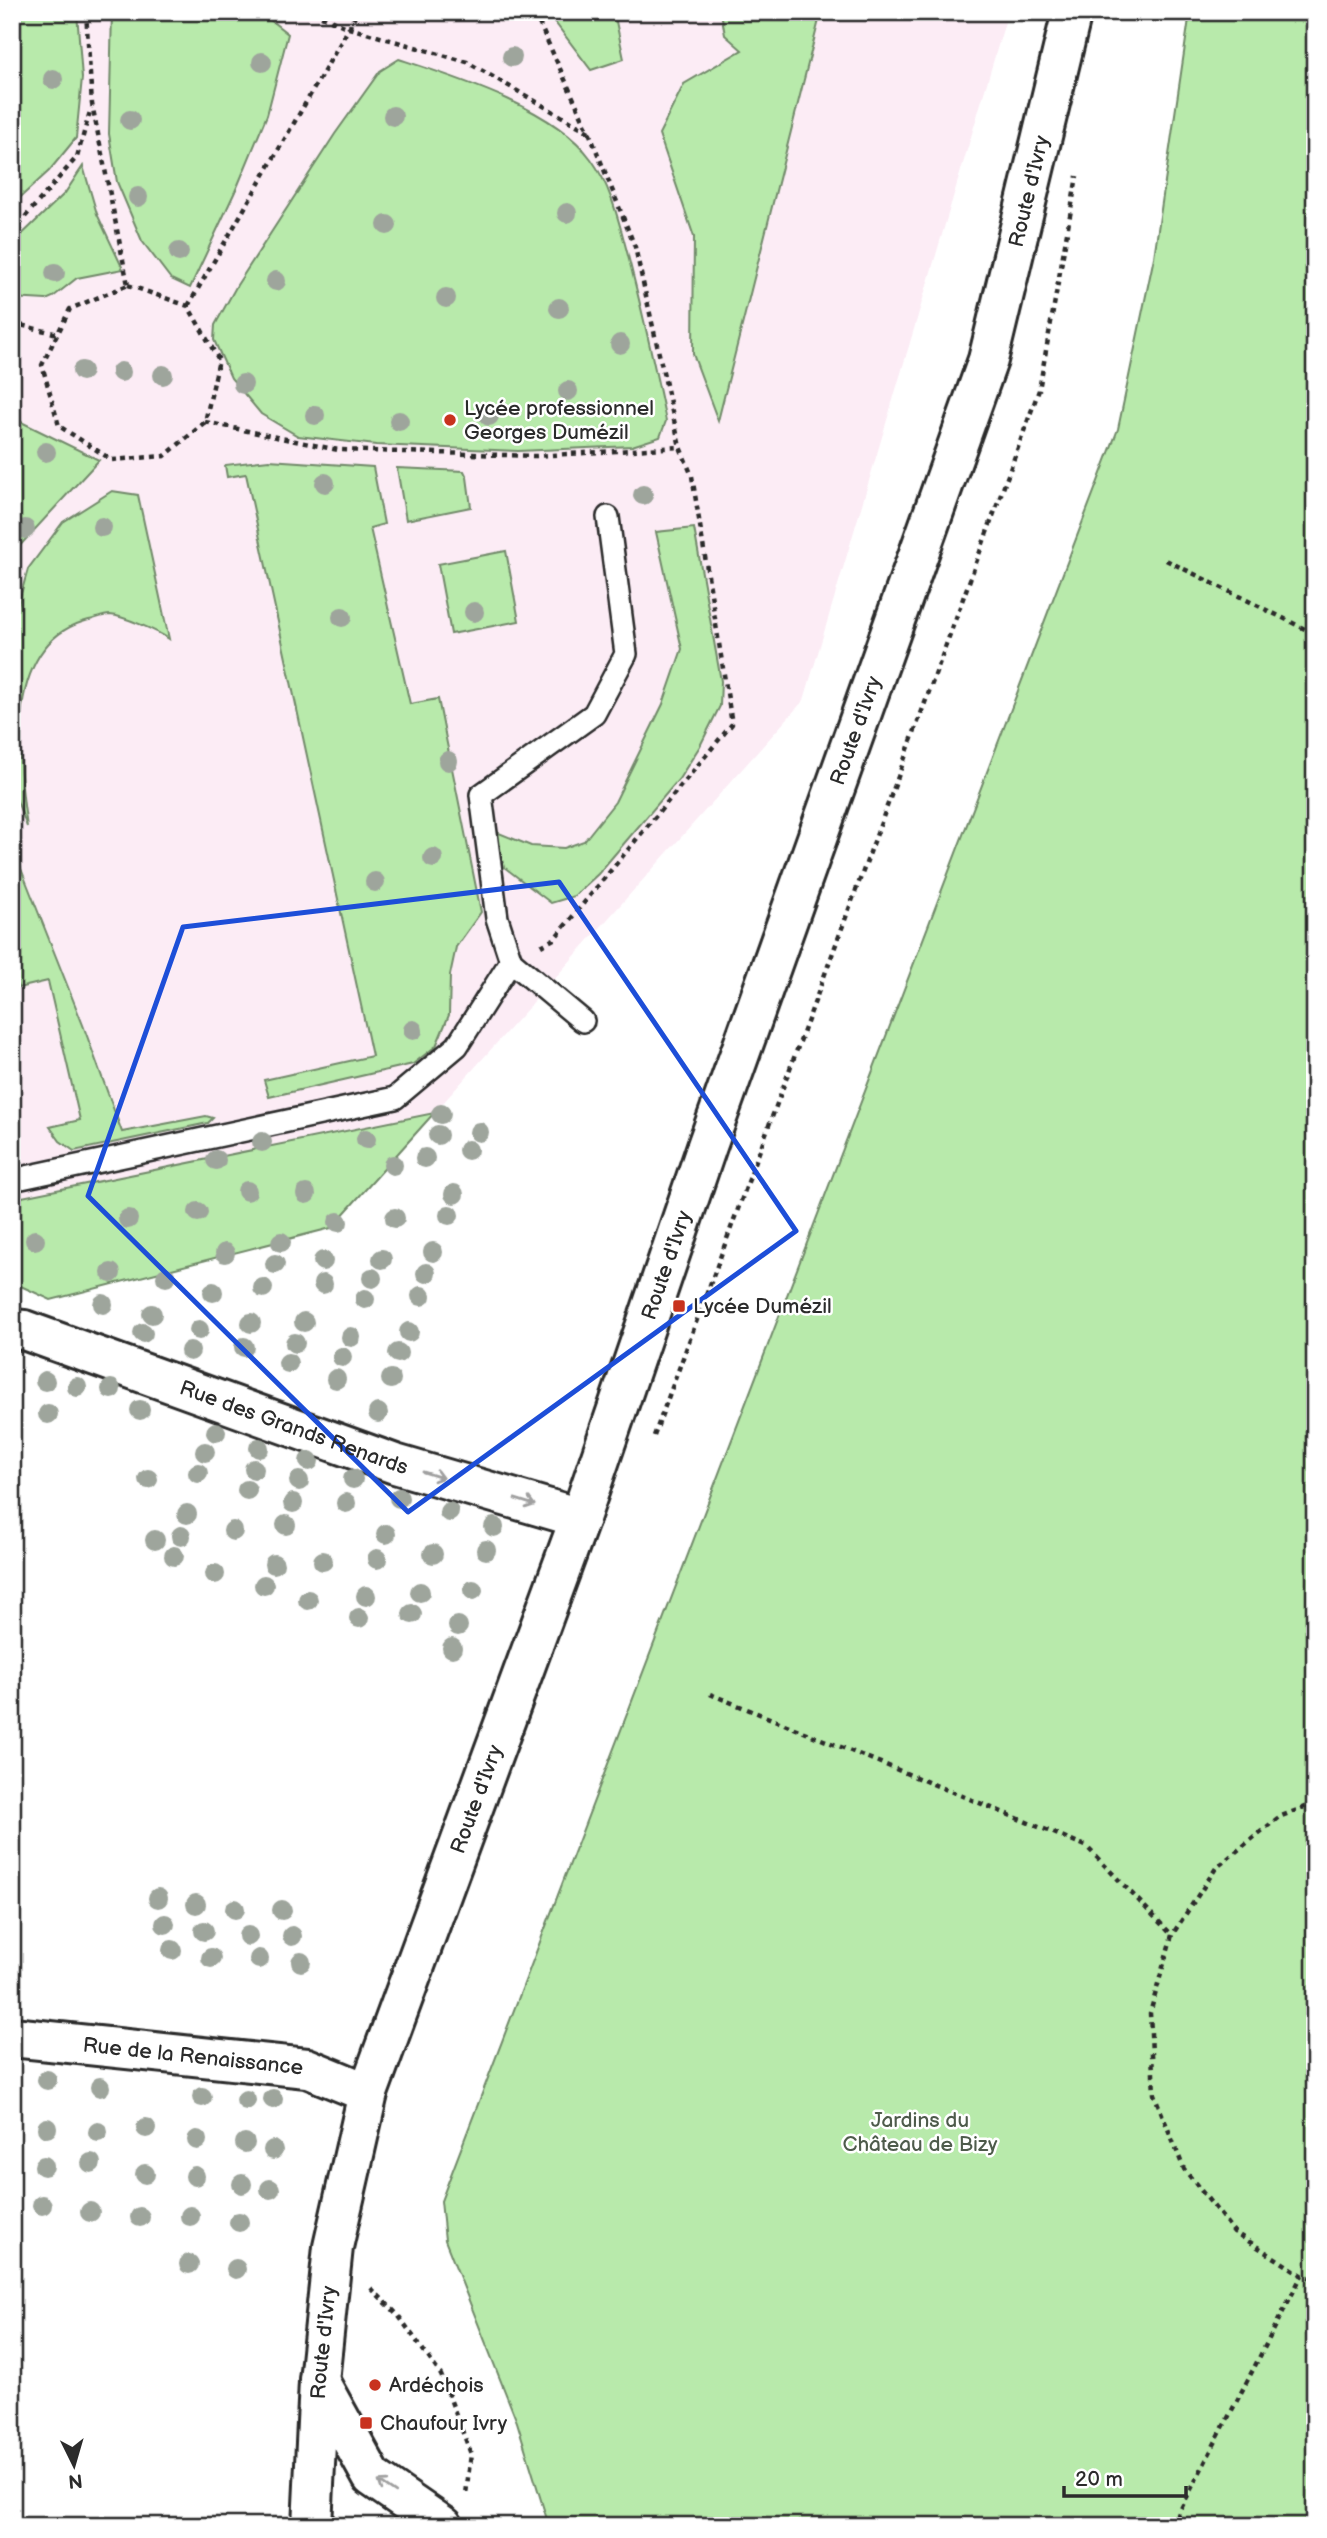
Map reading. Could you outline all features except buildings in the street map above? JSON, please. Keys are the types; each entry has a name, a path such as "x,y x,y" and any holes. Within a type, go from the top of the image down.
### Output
{"street":[{"name":"Route d'Ivry","path":"312,2526 319,2381 333,2247 368,2093 580,1518 707,1146 988,360 1072,12"},
{"name":"Rue des Grands Renards","path":"12,1329 24,1330 395,1464 580,1518"},
{"name":"Rue de la Renaissance","path":"12,2037 307,2068 368,2093"},
{"path":"319,2381 372,2477 454,2514"}],"lane":[{"path":"583,1021 511,961 497,918 481,794 594,715 626,654 608,517"},
{"path":"12,1180 395,1098 457,1046 511,961"}],"path":[{"path":"86,12 92,104 128,285"},
{"path":"312,12 349,28 467,62 589,132"},
{"path":"188,306 357,12"},
{"path":"511,961 554,939 732,724 692,475 680,447 635,247 589,132 534,12"},
{"path":"12,232 77,157 92,104"},
{"path":"654,1436 1039,390 1078,174"},
{"path":"128,285 188,306 219,360 205,422 164,456 112,460 59,426 42,365 70,309 128,285"},
{"path":"12,323 58,334"},
{"path":"205,422 338,450 536,456 680,447"},
{"path":"1166,560 1315,634"},
{"path":"710,1694 1086,1846 1172,1935"},
{"path":"1315,1803 1279,1817 1216,1868 1172,1935 1150,2013 1154,2094 1184,2169 1234,2232 1302,2275 1315,2279"},
{"path":"1172,2526 1302,2275"},
{"path":"365,2282 398,2315 441,2375 471,2454 454,2514"}],"highlighted area":[{"path":"559,882 796,1231 408,1512 88,1196 183,927"}],"shaded area":[{"name":"Lycée professionnel Georges Dumézil","path":"12,12 1008,12 804,700 331,1228 51,1300 12,1282"}],"green space":[{"path":"12,12 77,12 82,78 76,138 49,171 12,205"},
{"path":"112,12 260,12 288,34 267,115 190,288 171,279 142,241 117,182 109,134"},
{"path":"551,12 614,12 624,59 591,70 554,21"},
{"path":"721,12 821,12 718,421 693,354 694,237 659,134 684,84 742,50 725,35"},
{"name":"Jardins du Château de Bizy","path":"1190,12 1315,12 1315,2526 549,2526 517,2422 445,2240 441,2201 1118,429 1154,257"},
{"path":"399,59 448,75 529,110 575,141 598,169 613,202 637,291 666,421 660,437 632,446 518,451 376,445 298,436 261,414 231,378 214,340 215,325 237,285 335,134 380,71"},
{"path":"83,166 97,214 123,269 77,278 46,300 12,298 12,244 65,193"},
{"path":"13,418 99,460 12,556"},
{"path":"269,460 373,467 384,524 370,528 410,704 438,699 481,912 456,947 450,975 449,1015 436,1046 413,1064 269,1097 264,1080 372,1056 246,474 227,477 225,465"},
{"path":"397,468 464,471 471,507 406,520"},
{"path":"112,491 138,495 169,639 132,621 107,615 61,632 42,652 29,678 22,707 20,770 27,827 12,788 12,626 28,569 63,522"},
{"path":"694,528 721,681 720,706 700,746 679,779 598,874 574,896 551,903 504,867 494,831 531,846 564,848 584,841 615,802 663,704 682,649 656,532"},
{"path":"506,551 519,621 451,634 438,564"},
{"path":"12,846 122,1132 206,1116 213,1118 208,1123 74,1151 60,1141 50,1127 80,1120 48,981 18,988 12,960"},
{"path":"434,1113 331,1228 51,1300 12,1282 12,1199"}],"place":[{"name":"Lycée professionnel Georges Dumézil","path":"450,420"},
{"name":"Lycée Dumézil","path":"679,1306"},
{"name":"Ardéchois","path":"375,2385"},
{"name":"Chaufour Ivry","path":"366,2423"}]}
